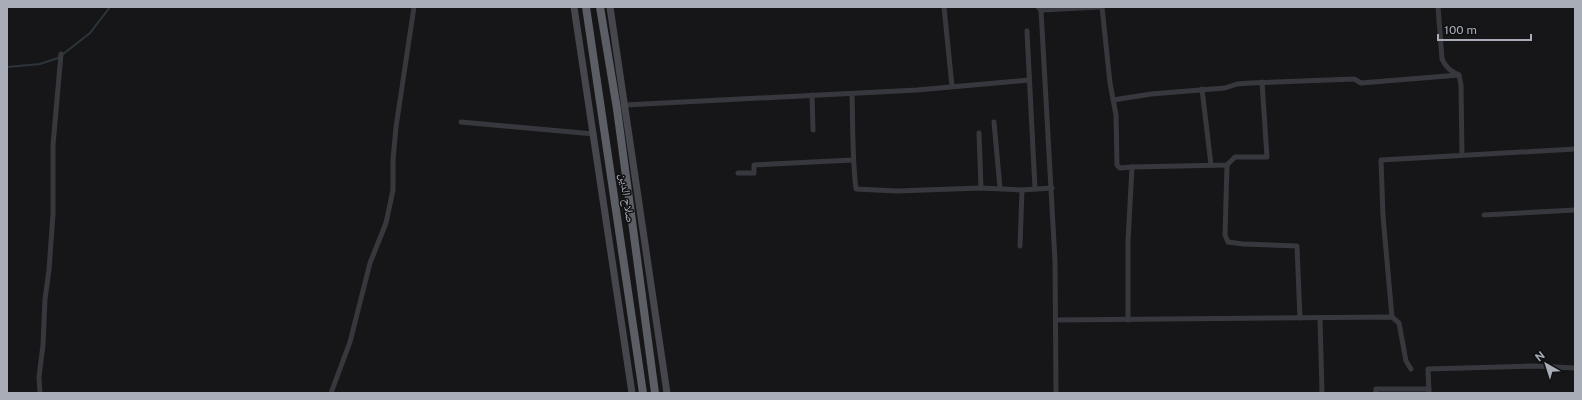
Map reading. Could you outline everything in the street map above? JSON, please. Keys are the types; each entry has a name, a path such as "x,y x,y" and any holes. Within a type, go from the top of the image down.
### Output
{"highway":[{"name":"صلاح الدين","path":"586,7 643,393"},
{"name":"صلاح الدين","path":"600,7 617,109 655,393"},
{"path":"633,325 640,331 647,331"}],"main road":[{"path":"574,7 632,393"},
{"path":"610,7 626,106 667,393"}],"street":[{"path":"331,393 350,342 370,263 386,223 392,197 396,127 414,7"},
{"path":"944,7 952,86"},
{"path":"1056,393 1056,320 1052,188 1040,8 1101,7 1110,83 1116,115 1117,165 1120,168 1227,165"},
{"path":"1438,7 1442,59 1445,65 1459,75 1461,85 1462,155"},
{"path":"1027,31 1035,189"},
{"path":"40,393 45,300 49,270 52,214 53,145 61,54"},
{"path":"1113,100 1151,94 1225,88 1237,84 1262,82 1354,79 1361,83 1459,75"},
{"path":"626,106 922,90 1029,80"},
{"path":"1262,82 1267,157 1235,156 1227,165 1224,235 1228,242 1297,246 1300,318"},
{"path":"1202,90 1211,165"},
{"path":"852,94 853,160 856,189 897,191 981,188 1022,190 1052,188"},
{"path":"812,95 813,130"},
{"path":"461,122 594,134"},
{"path":"994,122 1000,188"},
{"path":"979,133 981,188"},
{"path":"1392,317 1383,216 1381,160 1575,149"},
{"path":"738,173 754,173 754,165 853,160"},
{"path":"1128,320 1128,241 1132,167"},
{"path":"1020,246 1022,190"},
{"path":"1484,215 1575,210"},
{"path":"1056,320 1392,317 1399,323 1406,361 1410,369"},
{"path":"1320,318 1322,393"},
{"path":"1376,393 1376,389 1429,391 1428,369 1534,366 1575,368"}],"waterway":[{"path":"7,67 40,64 58,58 90,33 110,7"}]}
